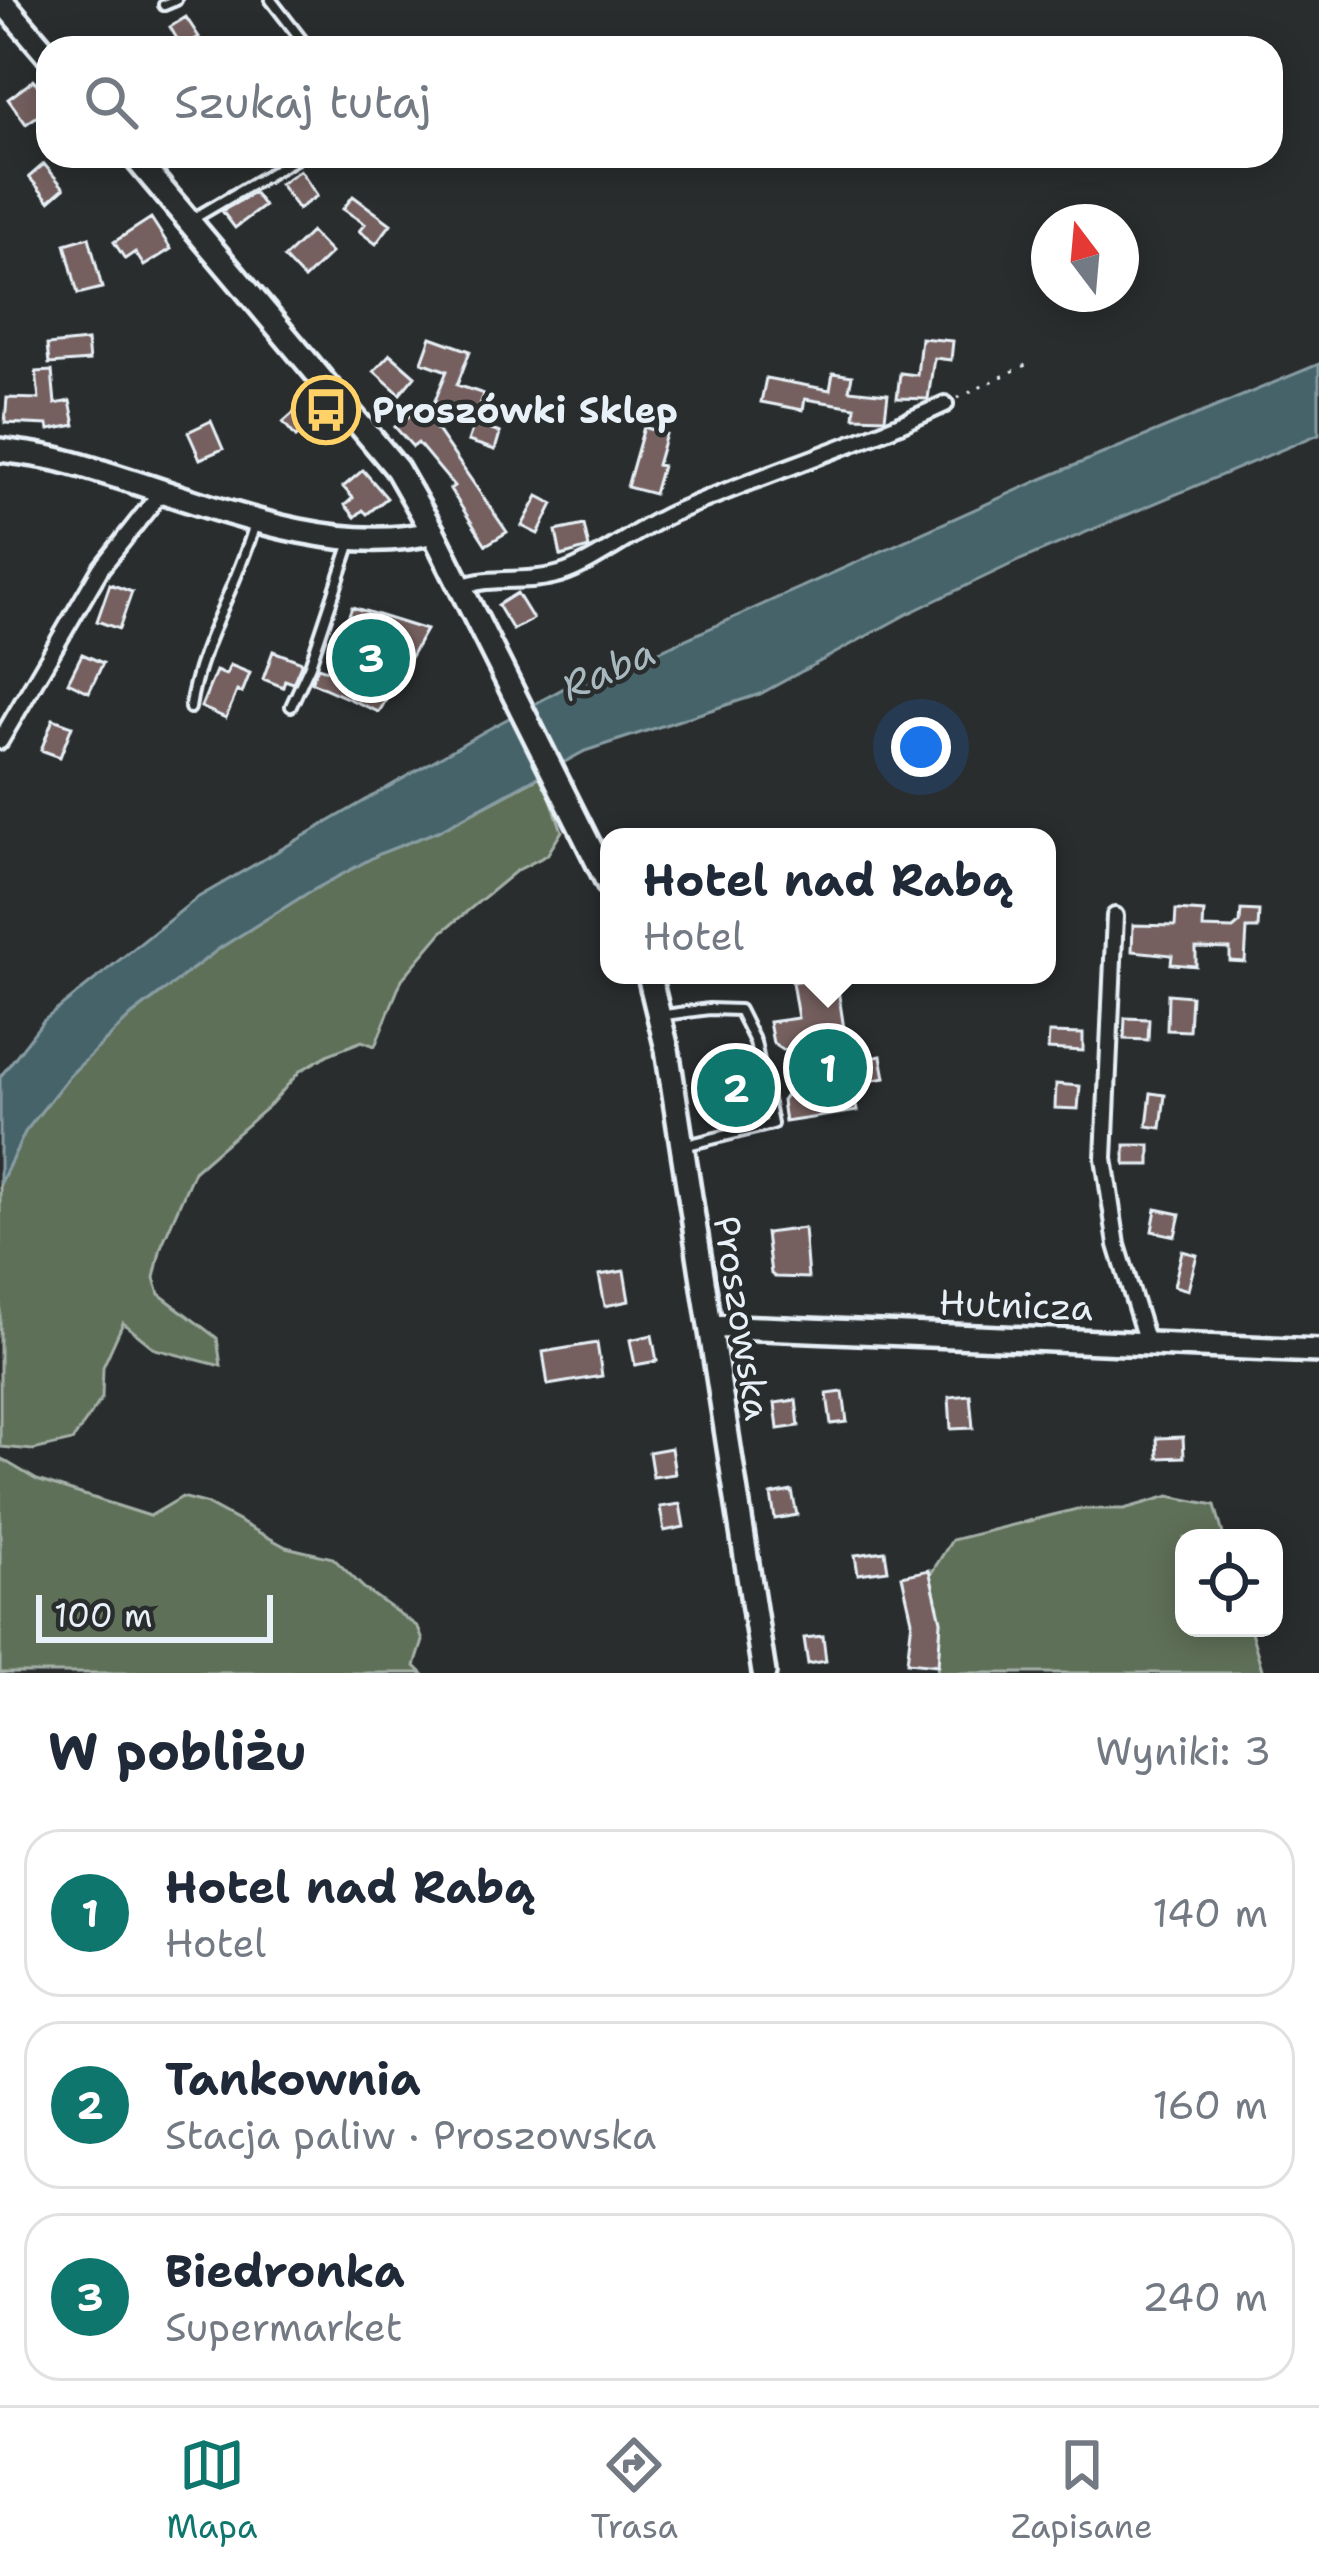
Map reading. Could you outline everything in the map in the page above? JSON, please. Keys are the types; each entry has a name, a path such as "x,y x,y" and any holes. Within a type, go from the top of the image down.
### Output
{"main road":[{"path":"1,0 36,42"},
{"path":"144,168 397,469 600,866"},
{"path":"0,450 62,460 256,519 352,537 433,532"},
{"name":"Proszowska","path":"652,984 661,1015 764,1673"},
{"name":"Hutnicza","path":"710,1326 1319,1351"}],"street":[{"path":"460,586 482,579 564,573 656,521 726,490 881,434 945,404"},
{"path":"0,741 101,568 162,491"},
{"path":"1115,916 1104,1158 1117,1245 1147,1343"}],"lane":[{"path":"164,5 176,0"},
{"path":"272,0 299,36"},
{"path":"189,220 279,168"},
{"path":"190,708 194,679 256,519"},
{"path":"291,706 310,665 352,537"},
{"path":"661,1015 739,1010 755,1042 772,1124 682,1146"}],"path":[{"path":"945,404 1032,362"}],"green space":[{"path":"543,775 562,831 547,855 516,871 442,932 402,979 375,1046 362,1041 300,1071 271,1104 194,1171 161,1247 154,1278 159,1294 217,1338 221,1366 155,1349 123,1323 103,1367 102,1398 72,1441 33,1450 0,1447 0,1184 25,1132 69,1076 132,1015 220,948 381,853 438,831"},
{"path":"0,1458 37,1480 150,1516 182,1497 205,1503 286,1547 333,1558 365,1589 418,1627 423,1641 415,1666 422,1673 0,1673"},
{"path":"1169,1496 1215,1505 1222,1529 1175,1529 1175,1637 1253,1637 1263,1673 937,1673 941,1621 930,1575 952,1540 1077,1509 1124,1509"}],"water":[{"path":"1319,364 1319,434 1020,560 907,614 760,694 585,751 438,831 381,853 306,894 220,948 132,1015 69,1076 25,1132 0,1184 0,1077 43,1021 197,898 568,686 628,665 1042,479"}],"building":[{"path":"186,17 198,36 175,36 170,27"},
{"path":"34,80 36,117 26,124 8,99"},
{"path":"47,168 64,188 49,201 29,177"},
{"path":"300,170 317,196 298,209 280,184"},
{"path":"254,193 264,206 235,228 222,211"},
{"path":"353,196 391,224 376,244 359,231 365,224 343,209"},
{"path":"151,218 171,249 144,266 135,252 125,259 114,242"},
{"path":"311,232 331,253 304,279 284,258"},
{"path":"89,237 102,288 78,294 65,244"},
{"path":"431,337 470,351 457,385 484,394 474,421 446,411 437,430 507,532 486,545 450,489 454,486 418,443 413,447 395,427 414,412 425,425 447,371 422,362"},
{"path":"921,338 953,341 951,360 934,358 928,399 897,398 900,373 917,375"},
{"path":"87,341 89,361 49,364 47,345"},
{"path":"390,354 415,376 400,394 374,371"},
{"path":"52,371 55,404 70,401 75,425 49,430 48,425 5,423 7,398 39,399 36,372"},
{"path":"833,373 852,376 849,390 888,394 885,418 854,417 855,407 805,399 803,410 761,402 766,378 830,390"},
{"path":"309,399 322,413 296,437 283,422"},
{"path":"211,421 223,449 200,459 188,432"},
{"path":"474,424 500,433 495,450 468,441"},
{"path":"644,427 666,434 654,494 627,487"},
{"path":"363,470 387,498 355,517 345,505 353,498 343,487"},
{"path":"538,496 553,504 538,534 522,526"},
{"path":"584,525 589,548 561,556 556,531"},
{"path":"110,584 132,592 119,629 97,621"},
{"path":"517,593 533,619 513,630 498,605"},
{"path":"352,607 426,630 379,712 311,682 318,667 327,670"},
{"path":"273,651 302,662 293,683 285,680 283,687 263,679"},
{"path":"82,654 103,663 89,692 68,682"},
{"path":"230,665 250,673 226,718 201,707 216,671 226,675"},
{"path":"53,719 72,726 60,757 41,750"},
{"path":"1176,910 1204,912 1203,928 1233,929 1240,923 1241,910 1259,911 1258,929 1247,929 1245,962 1230,961 1230,949 1196,948 1196,966 1171,964 1172,955 1132,951 1133,925 1175,926"},
{"path":"792,984 837,984 849,1062 881,1056 885,1078 852,1084 857,1111 785,1122 782,1101 789,1091 808,1088 802,1047 783,1050 773,1043 769,1022 798,1018"},
{"path":"1168,994 1191,996 1189,1031 1167,1030"},
{"path":"1125,1018 1149,1019 1148,1040 1124,1039"},
{"path":"1049,1033 1083,1034 1083,1051 1048,1049"},
{"path":"751,1062 760,1108 717,1115 709,1069"},
{"path":"1056,1084 1080,1086 1078,1109 1055,1108"},
{"path":"1151,1093 1165,1095 1161,1128 1147,1126"},
{"path":"1125,1145 1150,1145 1150,1165 1125,1165"},
{"path":"1156,1209 1180,1214 1175,1236 1152,1231"},
{"path":"804,1228 808,1278 775,1277 766,1233"},
{"path":"1182,1251 1197,1255 1188,1290 1174,1286"},
{"path":"624,1271 629,1301 605,1306 599,1275"},
{"path":"652,1335 657,1361 635,1365 630,1340"},
{"path":"597,1343 602,1376 548,1385 543,1352"},
{"path":"843,1392 847,1422 831,1424 827,1394"},
{"path":"970,1395 973,1428 951,1429 949,1397"},
{"path":"796,1400 799,1426 778,1429 775,1403"},
{"path":"1183,1437 1184,1457 1158,1458 1157,1438"},
{"path":"671,1448 675,1474 653,1477 649,1452"},
{"path":"792,1491 797,1515 775,1519 771,1495"},
{"path":"680,1504 684,1527 664,1531 660,1507"},
{"path":"885,1551 888,1570 858,1574 855,1555"},
{"path":"929,1570 941,1621 938,1665 907,1662 912,1620 902,1576"},
{"path":"823,1636 826,1661 808,1664 804,1638"}],"place":[{"name":"Proszówki Sklep","path":"326,410"},
{"name":"Biedronka","path":"371,658"},
{"name":"Hotel nad Rabą","path":"828,1068"},
{"name":"Tankownia","path":"736,1088"}],"water label":[{"name":"Raba","path":"608,669"}]}
